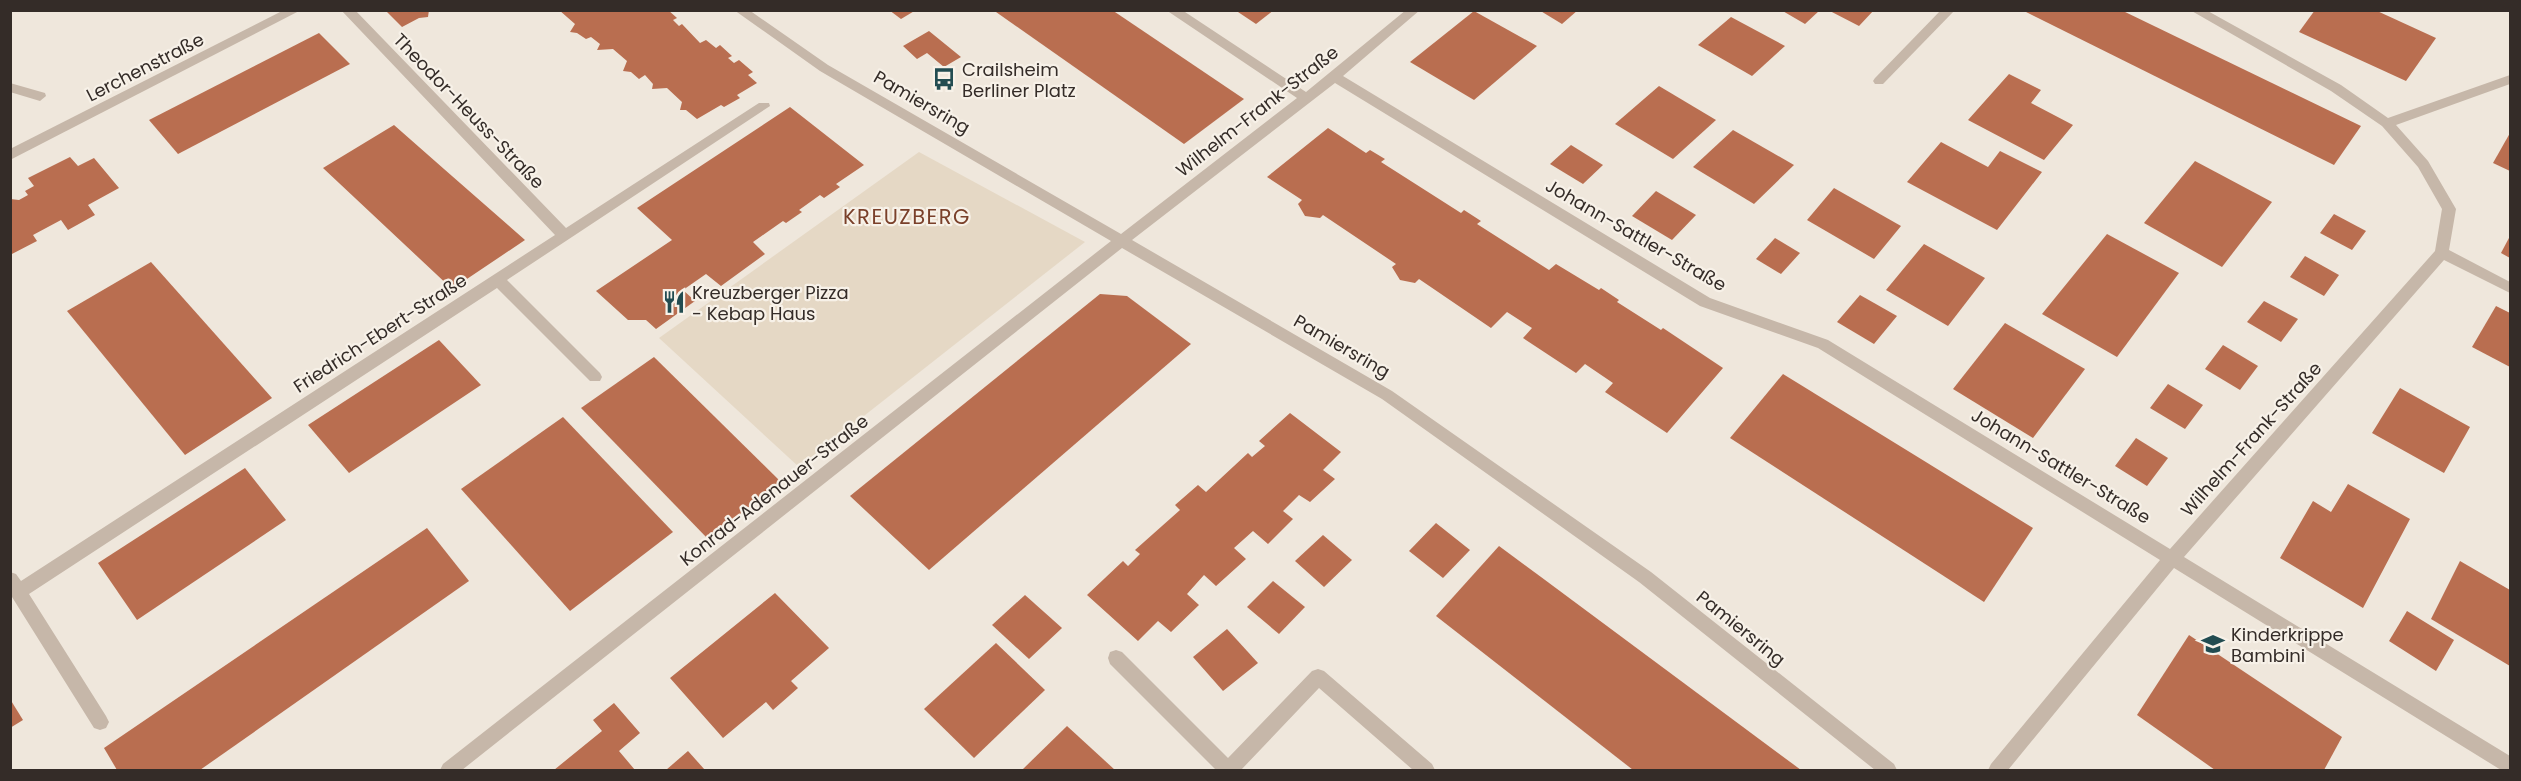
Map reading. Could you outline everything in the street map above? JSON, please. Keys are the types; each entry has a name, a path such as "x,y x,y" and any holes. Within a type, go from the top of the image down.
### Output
{"street":[{"name":"Lerchenstraße","path":"10,155 295,10"},
{"name":"Theodor-Heuss-Straße","path":"347,10 565,236"},
{"name":"Pamiersring","path":"740,10 824,68 1387,394 1645,577 1888,771"},
{"path":"1172,10 1306,98"},
{"name":"Wilhelm-Frank-Straße","path":"1122,240 1334,76 1414,10"},
{"path":"1879,81 1949,10"},
{"path":"2196,10 2336,88 2387,123 2423,164 2449,209 2442,254 2511,288"},
{"name":"Johann-Sattler-Straße","path":"1334,76 1705,302 1823,344 2511,766"},
{"path":"2387,123 2511,79"},
{"path":"10,87 40,96"},
{"name":"Friedrich-Ebert-Straße","path":"14,586 498,280 764,106"},
{"name":"Konrad-Adenauer-Straße","path":"449,771 1122,240"},
{"name":"Wilhelm-Frank-Straße","path":"1997,771 2173,557 2442,254"},
{"path":"498,280 595,377"},
{"path":"14,586 100,722"},
{"path":"1116,658 1228,771 1318,677 1426,771"}],"shaded area":[{"path":"919,152 1085,242 799,467 659,338"}],"building":[{"path":"385,10 429,10 428,17 419,18 402,27"},
{"path":"559,10 668,10 677,18 673,20 679,26 682,24 700,43 706,40 716,48 720,45 732,56 728,58 734,63 739,60 753,72 748,75 757,83 737,95 740,98 724,107 721,105 697,119 686,110 680,110 682,102 667,88 652,89 653,84 645,75 639,79 631,72 623,71 627,61 613,49 597,50 600,44 591,37 586,39 577,33 570,32 575,24"},
{"path":"889,10 916,10 901,19"},
{"path":"999,10 1112,10 1244,99 1184,144 996,12"},
{"path":"1235,10 1274,10 1256,24"},
{"path":"1539,10 1578,10 1562,24"},
{"path":"1781,10 1820,10 1805,24"},
{"path":"1828,10 1874,10 1859,26"},
{"path":"2022,10 2121,10 2361,126 2334,165"},
{"path":"2315,10 2375,10 2436,38 2406,81 2299,32"},
{"path":"1474,11 1537,46 1474,100 1410,62"},
{"path":"1731,17 1785,46 1752,76 1698,45"},
{"path":"929,31 961,57 944,67 927,53 917,59 903,46"},
{"path":"319,33 350,64 178,154 149,120"},
{"path":"2009,74 2041,90 2031,103 2073,125 2044,160 1968,120"},
{"path":"1659,86 1716,120 1673,159 1615,124"},
{"path":"790,107 864,165 836,184 840,187 824,198 820,195 799,210 802,212 786,223 783,221 753,242 765,254 721,286 706,274 683,290 695,301 656,329 646,320 628,320 596,291 672,240 637,208"},
{"path":"394,125 525,240 452,289 323,168"},
{"path":"1328,128 1366,153 1370,150 1385,159 1381,162 1461,213 1464,210 1481,221 1477,224 1549,270 1556,264 1599,290 1601,288 1619,300 1617,302 1661,330 1663,328 1723,368 1667,433 1605,392 1613,383 1585,364 1576,373 1523,338 1532,328 1507,312 1491,328 1419,279 1415,283 1400,280 1392,267 1396,264 1323,215 1320,218 1305,216 1298,204 1302,200 1267,177"},
{"path":"1733,130 1794,165 1754,204 1693,167"},
{"path":"2510,133 2510,171 2493,163"},
{"path":"1941,142 1988,167 2000,151 2042,172 1997,230 1907,182"},
{"path":"1571,145 1603,165 1583,184 1550,164"},
{"path":"70,157 78,166 94,158 119,188 88,205 95,215 68,230 61,220 33,235 37,241 10,255 10,199 19,200 28,195 25,191 34,186 28,178"},
{"path":"2195,161 2272,202 2222,267 2144,223"},
{"path":"1834,188 1901,226 1874,259 1807,220"},
{"path":"1656,191 1696,215 1672,240 1632,216"},
{"path":"2334,214 2366,231 2352,250 2320,233"},
{"path":"2107,234 2179,273 2117,357 2042,314"},
{"path":"2510,236 2510,258 2501,253"},
{"path":"1775,238 1800,253 1781,274 1756,259"},
{"path":"1924,244 1985,278 1948,326 1886,290"},
{"path":"2305,256 2339,275 2324,296 2290,277"},
{"path":"151,262 272,398 185,455 67,311"},
{"path":"1100,294 1127,296 1191,344 929,570 850,496"},
{"path":"1860,295 1897,316 1874,344 1837,322"},
{"path":"2264,301 2298,319 2281,342 2247,322"},
{"path":"2496,306 2510,313 2510,367 2472,347"},
{"path":"2005,323 2085,369 2033,438 1953,389"},
{"path":"439,340 481,385 349,473 308,425"},
{"path":"2223,345 2258,366 2240,390 2205,369"},
{"path":"654,357 781,482 708,539 581,408"},
{"path":"1783,374 2033,528 1984,602 1730,438"},
{"path":"2168,384 2203,405 2185,429 2150,408"},
{"path":"2400,388 2470,427 2444,473 2372,433"},
{"path":"1290,413 1341,452 1323,470 1335,479 1310,502 1299,495 1283,511 1293,519 1268,544 1253,531 1234,548 1246,559 1216,586 1204,575 1187,594 1199,605 1171,632 1158,621 1138,641 1087,595 1123,561 1128,566 1140,554 1135,550 1180,510 1175,505 1198,485 1206,492 1248,453 1252,457 1265,446 1259,441"},
{"path":"563,417 673,532 570,611 461,489"},
{"path":"2136,438 2168,458 2147,486 2115,466"},
{"path":"245,468 286,520 137,620 98,563"},
{"path":"2348,484 2410,519 2363,608 2280,558 2313,501 2331,512"},
{"path":"1436,523 1470,550 1443,578 1409,551"},
{"path":"427,528 469,581 200,770 117,770 104,748"},
{"path":"1323,535 1352,560 1324,587 1295,561"},
{"path":"1499,546 1801,770 1633,770 1436,616"},
{"path":"2460,561 2510,590 2510,666 2431,619"},
{"path":"1273,581 1305,607 1279,634 1247,607"},
{"path":"775,593 829,648 791,681 798,688 773,710 766,702 723,738 670,678"},
{"path":"1025,595 1062,628 1029,659 992,625"},
{"path":"2407,611 2454,640 2436,671 2389,641"},
{"path":"1227,629 1258,663 1223,691 1193,657"},
{"path":"2189,635 2342,737 2324,770 2215,770 2137,715"},
{"path":"996,643 1045,690 974,758 924,709"},
{"path":"10,699 23,720 10,728"},
{"path":"614,703 640,733 619,751 635,770 554,770 602,731 593,720"},
{"path":"1067,726 1115,770 1022,770"},
{"path":"688,751 705,770 666,770"}],"place":[{"name":"Crailsheim Berliner Platz","path":"944,79"},
{"name":"Kreuzberger Pizza - Kebap Haus","path":"674,302"},
{"name":"Kinderkrippe Bambini","path":"2213,644"}],"district":[{"name":"KREUZBERG","path":"907,216"}]}
